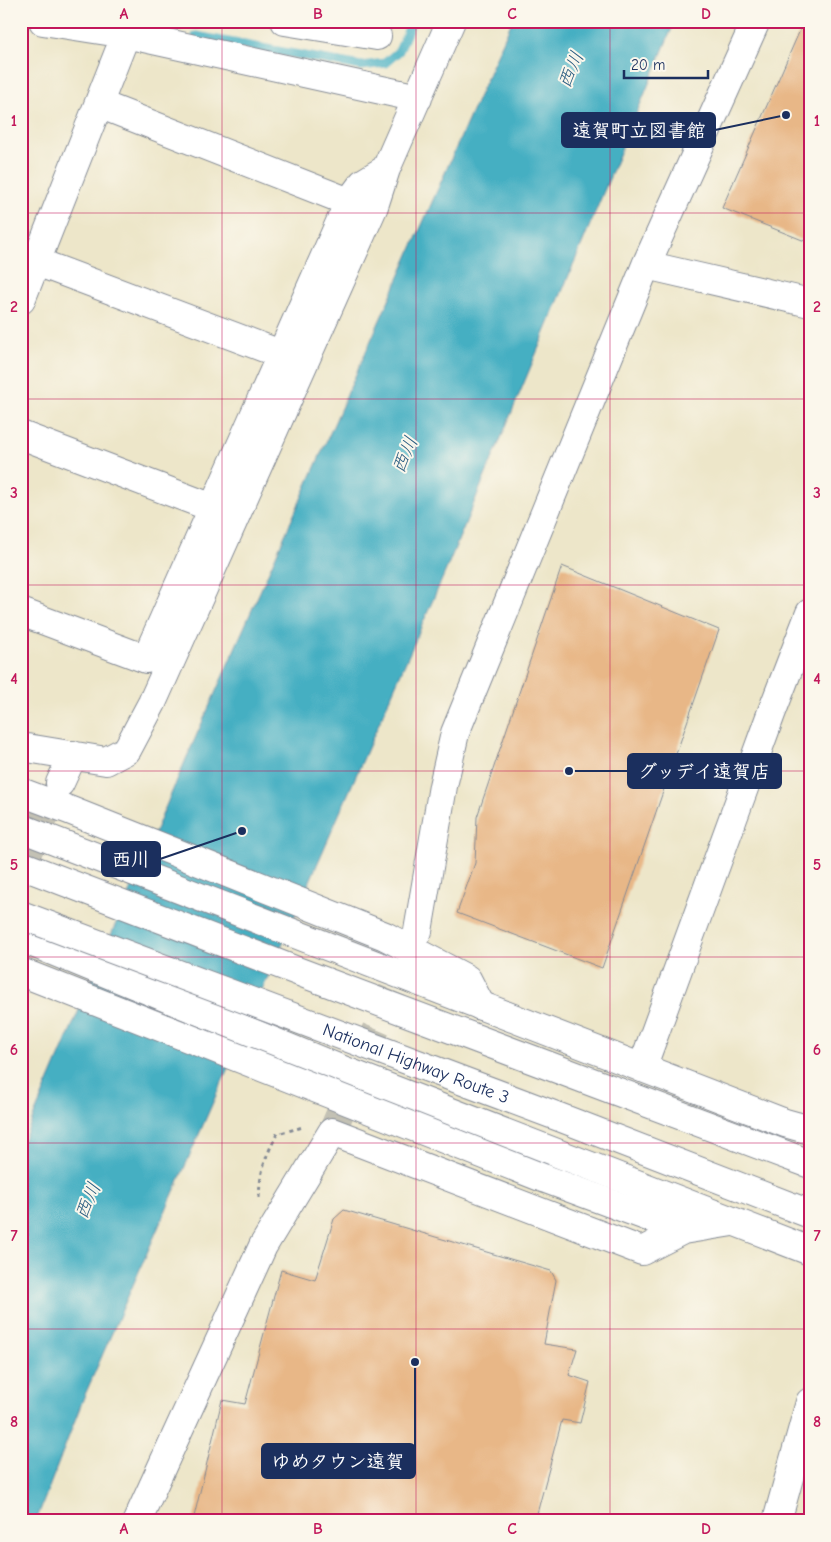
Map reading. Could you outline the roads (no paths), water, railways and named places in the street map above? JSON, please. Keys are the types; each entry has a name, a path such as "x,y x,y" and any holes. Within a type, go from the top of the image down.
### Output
{"main road":[{"path":"43,21 126,34 418,98"},
{"path":"285,21 377,36"},
{"path":"21,747 106,761 127,750 152,703 374,206 386,169 451,21"},
{"path":"418,932 442,786 455,733 646,264 756,21"},
{"path":"21,300 29,259 99,104 126,34"},
{"path":"99,104 350,202"},
{"path":"21,612 146,659 350,202 363,183 386,169"},
{"path":"29,259 283,354"},
{"path":"646,264 810,303"},
{"path":"21,435 213,508"},
{"path":"642,1068 771,714 810,613"},
{"path":"60,783 73,755"},
{"path":"21,792 385,936 467,979 481,1006"},
{"path":"21,828 642,1068 810,1130"},
{"path":"21,865 810,1164"},
{"name":"National Highway Route 3","path":"21,915 810,1214"},
{"path":"21,938 340,1069 810,1251"},
{"path":"21,972 543,1178 683,1230"},
{"path":"137,1521 263,1246 332,1132 642,1251 683,1230 732,1222"},
{"path":"777,1521 810,1402"}],"water":[{"path":"512,21 675,21 443,577 84,1397 36,1521 21,1521 21,1146 186,759"}],"waterway":[{"path":"196,36 361,66 385,63 399,51 412,21"}],"tunnel":[{"path":"21,867 60,783"},
{"path":"332,1132 408,954"}],"place":[{"name":"遠賀町立図書館","path":"786,115"},
{"name":"グッデイ遠賀店","path":"569,771"},
{"name":"西川","path":"242,831"},
{"name":"ゆめタウン遠賀","path":"415,1362"}]}
